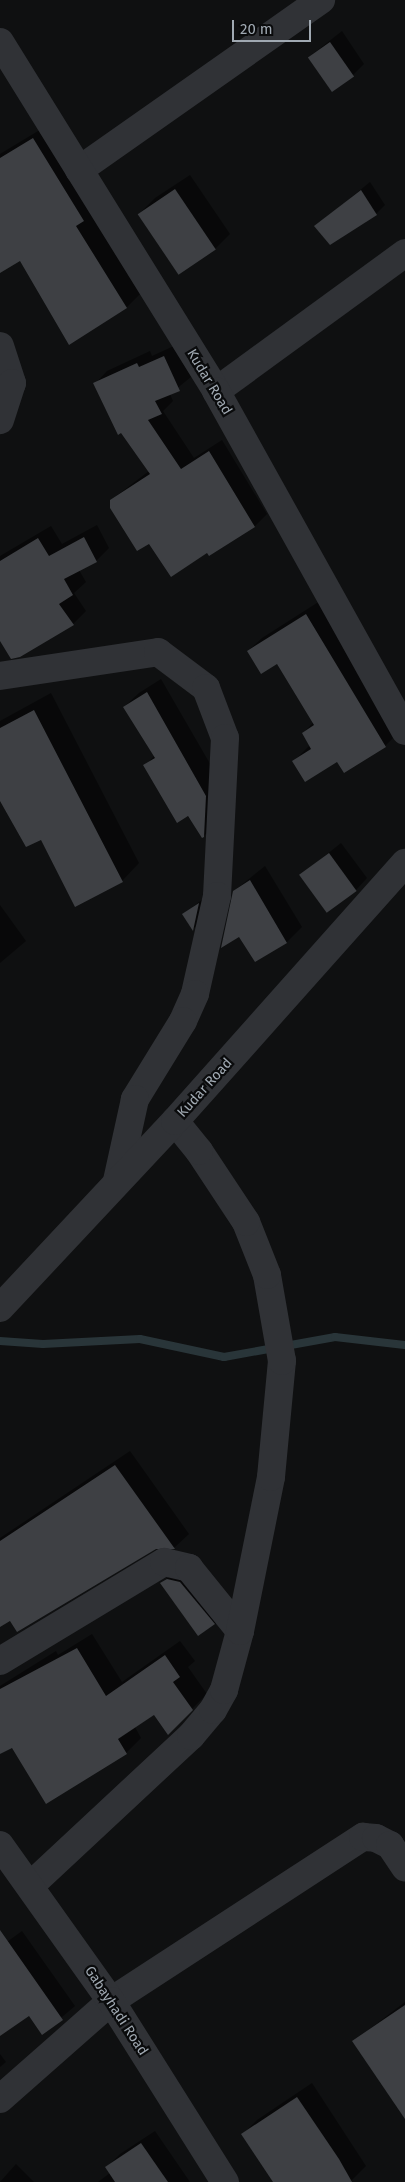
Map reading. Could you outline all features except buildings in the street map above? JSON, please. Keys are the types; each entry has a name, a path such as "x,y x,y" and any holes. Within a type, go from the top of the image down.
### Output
{"street":[{"path":"79,170 321,0"},
{"name":"Kudar Road","path":"0,42 216,391 405,731"},
{"path":"216,391 405,252"},
{"path":"0,346 12,383 0,420"},
{"path":"0,676 158,652 206,688 225,738 217,896 195,994 183,1021 135,1099 117,1181"},
{"name":"Kudar Road","path":"0,1308 175,1121 405,863"},
{"path":"31,1885 191,1736 213,1710 224,1690 240,1631 272,1477 282,1361 267,1275 246,1222 199,1151 175,1121"},
{"path":"0,1661 164,1562 189,1568 240,1631"},
{"path":"0,2099 111,2001 364,1837 376,1838 390,1845 405,1867"},
{"name":"Gabayhadi Road","path":"0,1845 31,1885 111,2001 225,2182"}],"waterway":[{"path":"0,1341 43,1344 140,1339 224,1357 335,1337 405,1345"}]}
